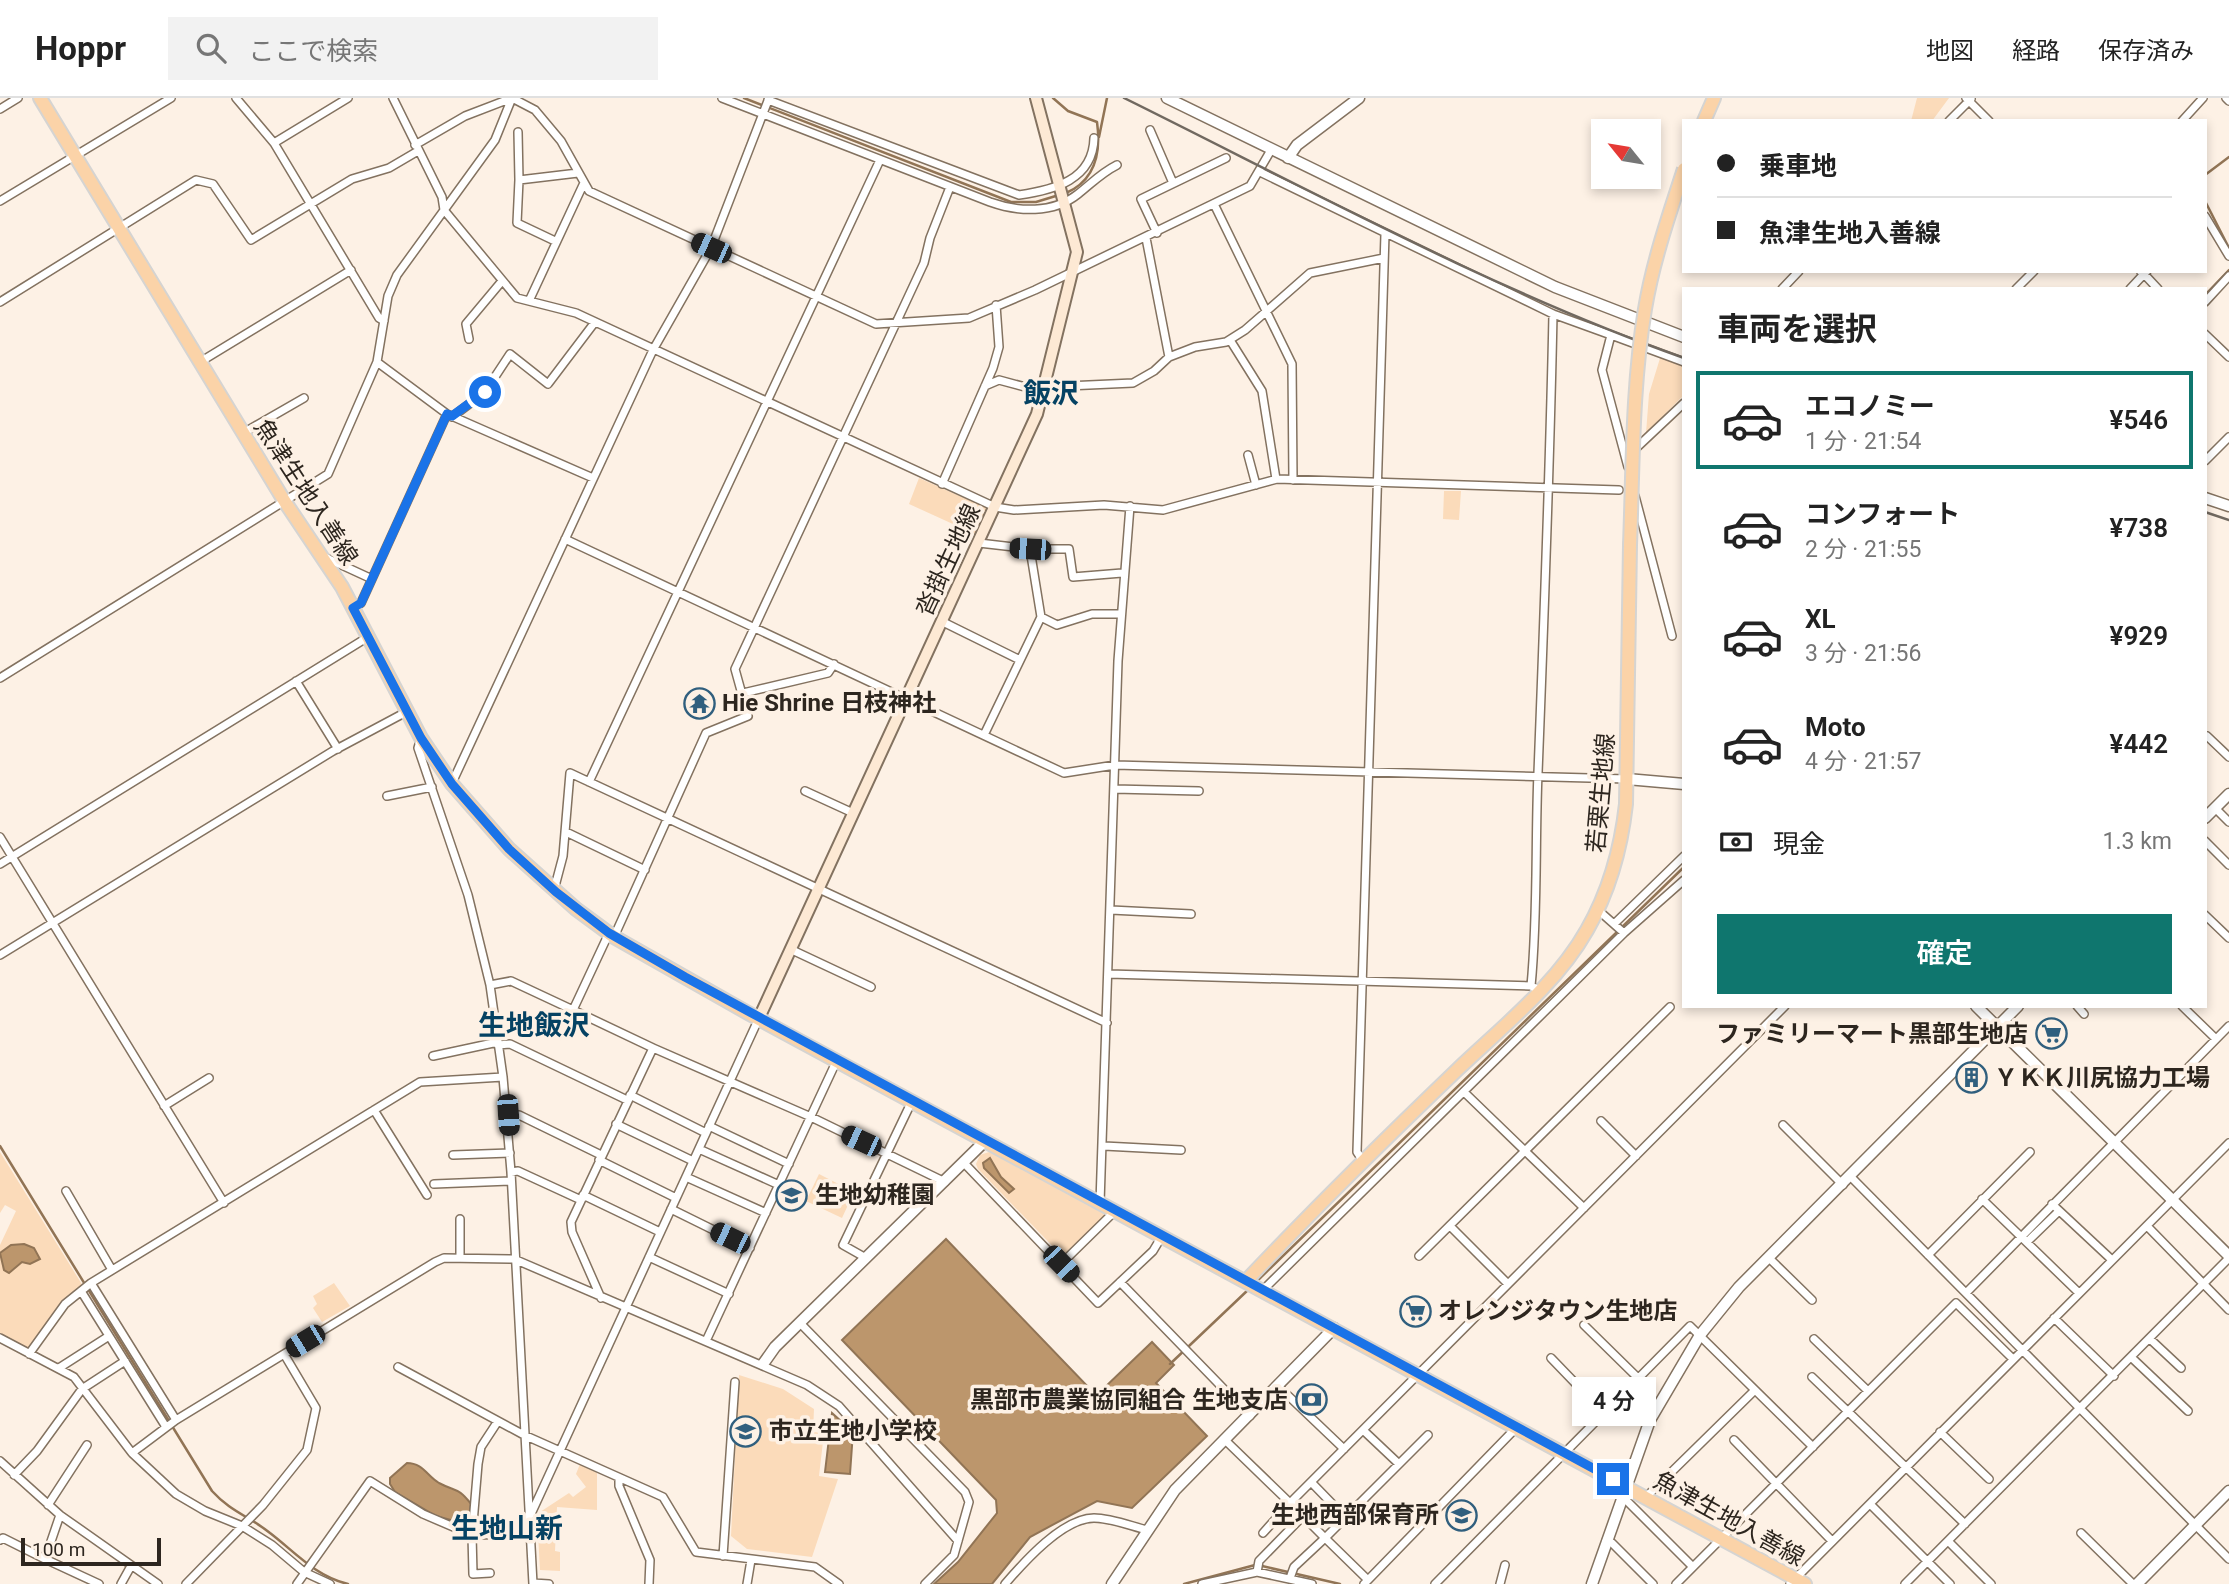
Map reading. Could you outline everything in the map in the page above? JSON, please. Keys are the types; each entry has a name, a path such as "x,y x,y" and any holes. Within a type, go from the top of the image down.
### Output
{"main road":[{"name":"魚津生地入善線","path":"40,98 285,502 322,555 369,636 421,738 452,784 509,849 554,890 612,935 759,1018 1334,1328 1565,1455 1623,1490 1646,1497 1722,1538 1797,1582"},
{"name":"沓掛生地線","path":"759,1018 1022,453 1044,389 1077,252 1036,98"},
{"path":"1705,119 1714,98"},
{"name":"若栗生地線","path":"1245,1281 1571,954 1598,910 1621,847 1627,779 1629,545 1637,374 1645,310 1660,241 1682,175"}],"street":[{"path":"0,108 18,98"},
{"path":"0,201 171,98"},
{"path":"236,98 274,143 379,318 384,321"},
{"path":"274,143 348,98"},
{"path":"393,98 442,197 444,210 517,298 576,313 995,507 1014,510 1130,506 1163,510 1276,479 1619,490"},
{"path":"0,678 328,474 377,362 388,296 397,275 495,140 512,98"},
{"path":"0,302 196,180 214,184 251,240 352,178 389,168 464,116 512,98 535,110 561,141 589,191 876,324 898,320 969,317 1073,272 1250,186 1271,150"},
{"path":"722,98 1005,208 1024,211 1092,180 1117,165"},
{"path":"1167,98 1555,287 1682,336"},
{"path":"1288,158 1297,145 1359,98"},
{"path":"2184,119 2203,98"},
{"path":"452,784 653,349 711,248 769,99 1006,193 1062,193 1088,164 1094,138"},
{"path":"1951,119 1969,99 1987,119"},
{"path":"1150,130 1173,183"},
{"path":"518,132 517,223 555,241"},
{"path":"1157,233 1141,199 1226,158"},
{"path":"589,782 880,160"},
{"path":"1260,172 1553,314 1682,361"},
{"path":"519,180 578,173"},
{"path":"529,301 583,184"},
{"path":"573,1010 645,870 706,733 748,716 735,669 924,263 930,238 950,187"},
{"path":"1214,204 1292,364 1293,480"},
{"path":"2207,219 2229,256"},
{"path":"1363,1161 1357,1152 1385,234"},
{"path":"1146,238 1169,357"},
{"path":"985,386 999,380 1044,389 1133,383 1154,371 1169,357 1195,347 1230,340 1269,313 1310,273 1384,258"},
{"path":"200,362 351,270"},
{"path":"1784,287 1797,273"},
{"path":"2018,287 2032,273"},
{"path":"2132,287 2143,273"},
{"path":"2145,273 2156,287"},
{"path":"2207,300 2229,276"},
{"path":"469,339 466,324 502,281"},
{"path":"942,484 985,386 999,346 996,305"},
{"path":"1109,974 1535,988 1538,777 1550,489 1553,314"},
{"path":"353,608 361,603 449,415 485,392 510,354 548,384 595,323"},
{"path":"1611,335 1602,370 1672,636"},
{"path":"2207,336 2229,358"},
{"path":"1230,340 1262,391 1276,479"},
{"path":"377,362 449,415 593,478"},
{"path":"243,433 304,398"},
{"path":"1626,458 1682,405"},
{"path":"2207,459 2229,437"},
{"path":"1248,455 1256,485"},
{"path":"2207,499 2229,506"},
{"path":"1100,1203 1120,614 1130,506"},
{"path":"565,539 1064,773 1115,765 1627,779 1682,784"},
{"path":"979,543 1030,549 1069,549 1073,577 1122,573"},
{"path":"985,735 1041,617 1030,549"},
{"path":"322,555 372,579"},
{"path":"1041,617 1057,625 1092,614 1120,614"},
{"path":"943,622 1020,660"},
{"path":"0,864 369,636"},
{"path":"743,693 828,673 834,664"},
{"path":"296,681 338,749"},
{"path":"0,956 338,749 408,711"},
{"path":"2207,736 2229,757"},
{"path":"421,738 418,748 468,895 490,985 508,1115 533,1584 549,1584"},
{"path":"554,890 566,832 570,773 1107,1023"},
{"path":"387,796 432,787"},
{"path":"1114,789 1199,792"},
{"path":"805,791 853,813"},
{"path":"2207,816 2229,794"},
{"path":"2215,808 2229,822"},
{"path":"566,832 645,870"},
{"path":"0,837 224,1203"},
{"path":"2207,844 2229,865"},
{"path":"1614,924 1682,858"},
{"path":"1263,1290 1624,933 1682,882"},
{"path":"1111,910 1191,914"},
{"path":"1598,910 1624,933"},
{"path":"2207,917 2229,938"},
{"path":"790,949 871,987"},
{"path":"490,985 511,981 945,1182"},
{"path":"1419,1256 1670,1007"},
{"path":"1263,1533 1782,1008"},
{"path":"1905,1584 2082,1409 2229,1257 1978,1008"},
{"path":"1592,1584 1623,1490 1650,1420 1700,1335 1739,1287 1852,1177 2016,1008"},
{"path":"2079,1008 2084,1014"},
{"path":"2184,1008 2216,1039"},
{"path":"530,1516 759,1018"},
{"path":"2024,1239 2052,1204 2229,1026"},
{"path":"433,1056 498,1043 510,1044 628,1098 789,1164"},
{"path":"601,1298 572,1232 571,1222 653,1048"},
{"path":"706,1341 837,1060"},
{"path":"29,1354 65,1304 91,1283 421,1082 503,1077"},
{"path":"164,1107 209,1078"},
{"path":"1464,1092 1584,1208"},
{"path":"866,1258 843,1245 912,1101"},
{"path":"374,1110 428,1195"},
{"path":"508,1115 519,1115 676,1198"},
{"path":"1601,1121 1636,1156"},
{"path":"616,1124 693,1161"},
{"path":"1783,1125 1843,1185"},
{"path":"762,1364 800,1323 985,1141"},
{"path":"1797,1582 1832,1541 2229,1143"},
{"path":"1104,1146 1181,1150"},
{"path":"699,1149 779,1185"},
{"path":"1928,1255 2030,1152"},
{"path":"453,1155 510,1153"},
{"path":"964,1163 1098,1303 1153,1251 1162,1236"},
{"path":"434,1184 511,1177 518,1171 660,1232"},
{"path":"686,1177 766,1213"},
{"path":"1852,1177 2229,1559"},
{"path":"66,1191 112,1270"},
{"path":"1982,1199 2079,1293"},
{"path":"2052,1204 2112,1260"},
{"path":"671,1209 750,1248"},
{"path":"1061,1264 1115,1211"},
{"path":"1966,1293 2024,1239 2059,1211"},
{"path":"460,1219 460,1258"},
{"path":"1450,1226 1508,1284"},
{"path":"2147,1226 2229,1310"},
{"path":"649,1256 729,1294"},
{"path":"132,1453 176,1420 435,1262 444,1258 514,1259 807,1385 839,1406 958,1541"},
{"path":"1769,1258 1812,1300"},
{"path":"1121,1282 1250,1416"},
{"path":"91,1283 176,1420"},
{"path":"81,1291 166,1427"},
{"path":"1676,1584 1956,1303 2013,1359"},
{"path":"2054,1318 2114,1376"},
{"path":"800,1323 965,1492 969,1502 954,1555 925,1584"},
{"path":"1584,1325 1639,1379"},
{"path":"1435,1584 1690,1326 1813,1447"},
{"path":"1112,1584 1175,1490 1334,1328"},
{"path":"59,1368 109,1336"},
{"path":"0,1338 74,1377 132,1453 176,1494 205,1511 242,1526 272,1545 304,1572 330,1584"},
{"path":"1814,1339 1868,1391"},
{"path":"2150,1339 2181,1368"},
{"path":"186,1584 242,1526 307,1450 316,1408 284,1354"},
{"path":"1551,1358 1605,1414"},
{"path":"2132,1358 2188,1411"},
{"path":"14,1475 37,1451 82,1389 125,1361"},
{"path":"398,1367 524,1435 663,1497 696,1552 815,1567 839,1584"},
{"path":"1812,1377 1965,1524"},
{"path":"723,1556 735,1382"},
{"path":"1278,1386 1344,1450"},
{"path":"1646,1497 1755,1390"},
{"path":"490,1573 473,1574 472,1535 481,1447 498,1421"},
{"path":"1225,1440 1325,1538 1365,1583 1515,1429"},
{"path":"1363,1430 1399,1464"},
{"path":"1940,1432 1989,1479"},
{"path":"1290,1578 1294,1567 1428,1435"},
{"path":"1734,1440 1832,1541"},
{"path":"48,1505 88,1445"},
{"path":"0,1461 60,1515 158,1584"},
{"path":"619,1478 619,1486 650,1560 649,1584"},
{"path":"297,1584 370,1481 423,1514 472,1535 531,1534"},
{"path":"1311,1482 1346,1518"},
{"path":"1623,1490 1693,1567"},
{"path":"2081,1533 2135,1584 2229,1491"},
{"path":"1870,1504 1950,1584"},
{"path":"45,1559 60,1515"},
{"path":"1257,1572 1259,1561 1303,1516"},
{"path":"1005,1584 1044,1542 1087,1518 1098,1517 1147,1530"},
{"path":"0,1540 3,1538 99,1584"},
{"path":"1606,1541 1612,1543 1653,1584"},
{"path":"1948,1541 1991,1584"},
{"path":"747,1584 751,1560"},
{"path":"1500,1584 1505,1565"},
{"path":"121,1584 131,1566"},
{"path":"1202,1584 1257,1572 1312,1584"},
{"path":"1271,1575 1271,1584"}],"shaded area":[{"path":"1917,98 1949,98 1933,119 1912,119"},
{"path":"1661,355 1682,364 1682,397 1646,433 1649,394"},
{"path":"919,478 989,509 977,535 909,504"},
{"path":"1444,491 1461,491 1459,520 1443,519"},
{"path":"992,1151 1107,1213 1063,1257 978,1169 976,1164 980,1155"},
{"path":"0,1152 83,1286 29,1350 0,1333 0,1245 16,1211 5,1205 0,1213"},
{"path":"990,1158 1001,1177 1014,1189 1009,1193 984,1168 983,1163"},
{"path":"819,1174 854,1192 842,1218 806,1201"},
{"path":"946,1239 1091,1390 1102,1390 1152,1342 1174,1365 1156,1383 1207,1436 1132,1508 1097,1501 1030,1537 992,1584 934,1584 958,1562 997,1513 996,1500 842,1340"},
{"path":"24,1244 34,1248 40,1259 30,1264 22,1262 9,1273 4,1270 0,1253 11,1245"},
{"path":"334,1283 350,1306 322,1322 313,1308 317,1304 313,1296"},
{"path":"739,1375 783,1389 814,1409 813,1432 824,1433 819,1476 838,1479 812,1557 747,1549 731,1536"},
{"path":"832,1413 853,1432 850,1474 825,1472"},
{"path":"407,1463 421,1467 439,1483 463,1495 471,1504 469,1516 462,1523 436,1516 395,1492 390,1478"},
{"path":"580,1464 597,1473 597,1510 557,1507 555,1551 560,1552 560,1571 540,1570 537,1514 569,1493 573,1497 586,1487 576,1474"}],"waterway":[{"path":"744,98 1011,202 1036,202 1059,195"},
{"path":"1053,98 1068,111 1097,122 1098,144 1094,163 1084,180 1066,193"},
{"path":"1099,137 1107,98"},
{"path":"2207,174 2229,157"},
{"path":"2207,205 2229,248"},
{"path":"2207,293 2229,270"},
{"path":"1256,1282 1682,869"},
{"path":"0,1146 212,1491 306,1563 325,1575 348,1584"},
{"path":"1170,1364 1249,1289"},
{"path":"1184,1584 1255,1565"},
{"path":"1262,1566 1340,1584"}],"railway":[{"path":"1124,98 1470,269 1612,331 1682,357"},
{"path":"2207,513 2229,520"}],"place":[{"name":"Hie Shrine 日枝神社","path":"699,703"},
{"name":"ファミリーマート黒部生地店","path":"2051,1034"},
{"name":"ＹＫＫ川尻協力工場","path":"1971,1078"},
{"name":"生地幼稚園","path":"792,1195"},
{"name":"オレンジタウン生地店","path":"1415,1311"},
{"name":"黒部市農業協同組合 生地支店","path":"1311,1400"},
{"name":"市立生地小学校","path":"746,1431"},
{"name":"生地西部保育所","path":"1462,1515"}],"district":[{"name":"飯沢","path":"1051,393"},
{"name":"生地飯沢","path":"534,1025"},
{"name":"生地山新","path":"507,1528"}],"route":[{"path":"485,392 452,416 447,414 361,603 353,608 421,738 452,784 509,849 576,909 609,933 748,1013 1515,1429 1613,1479"}]}
